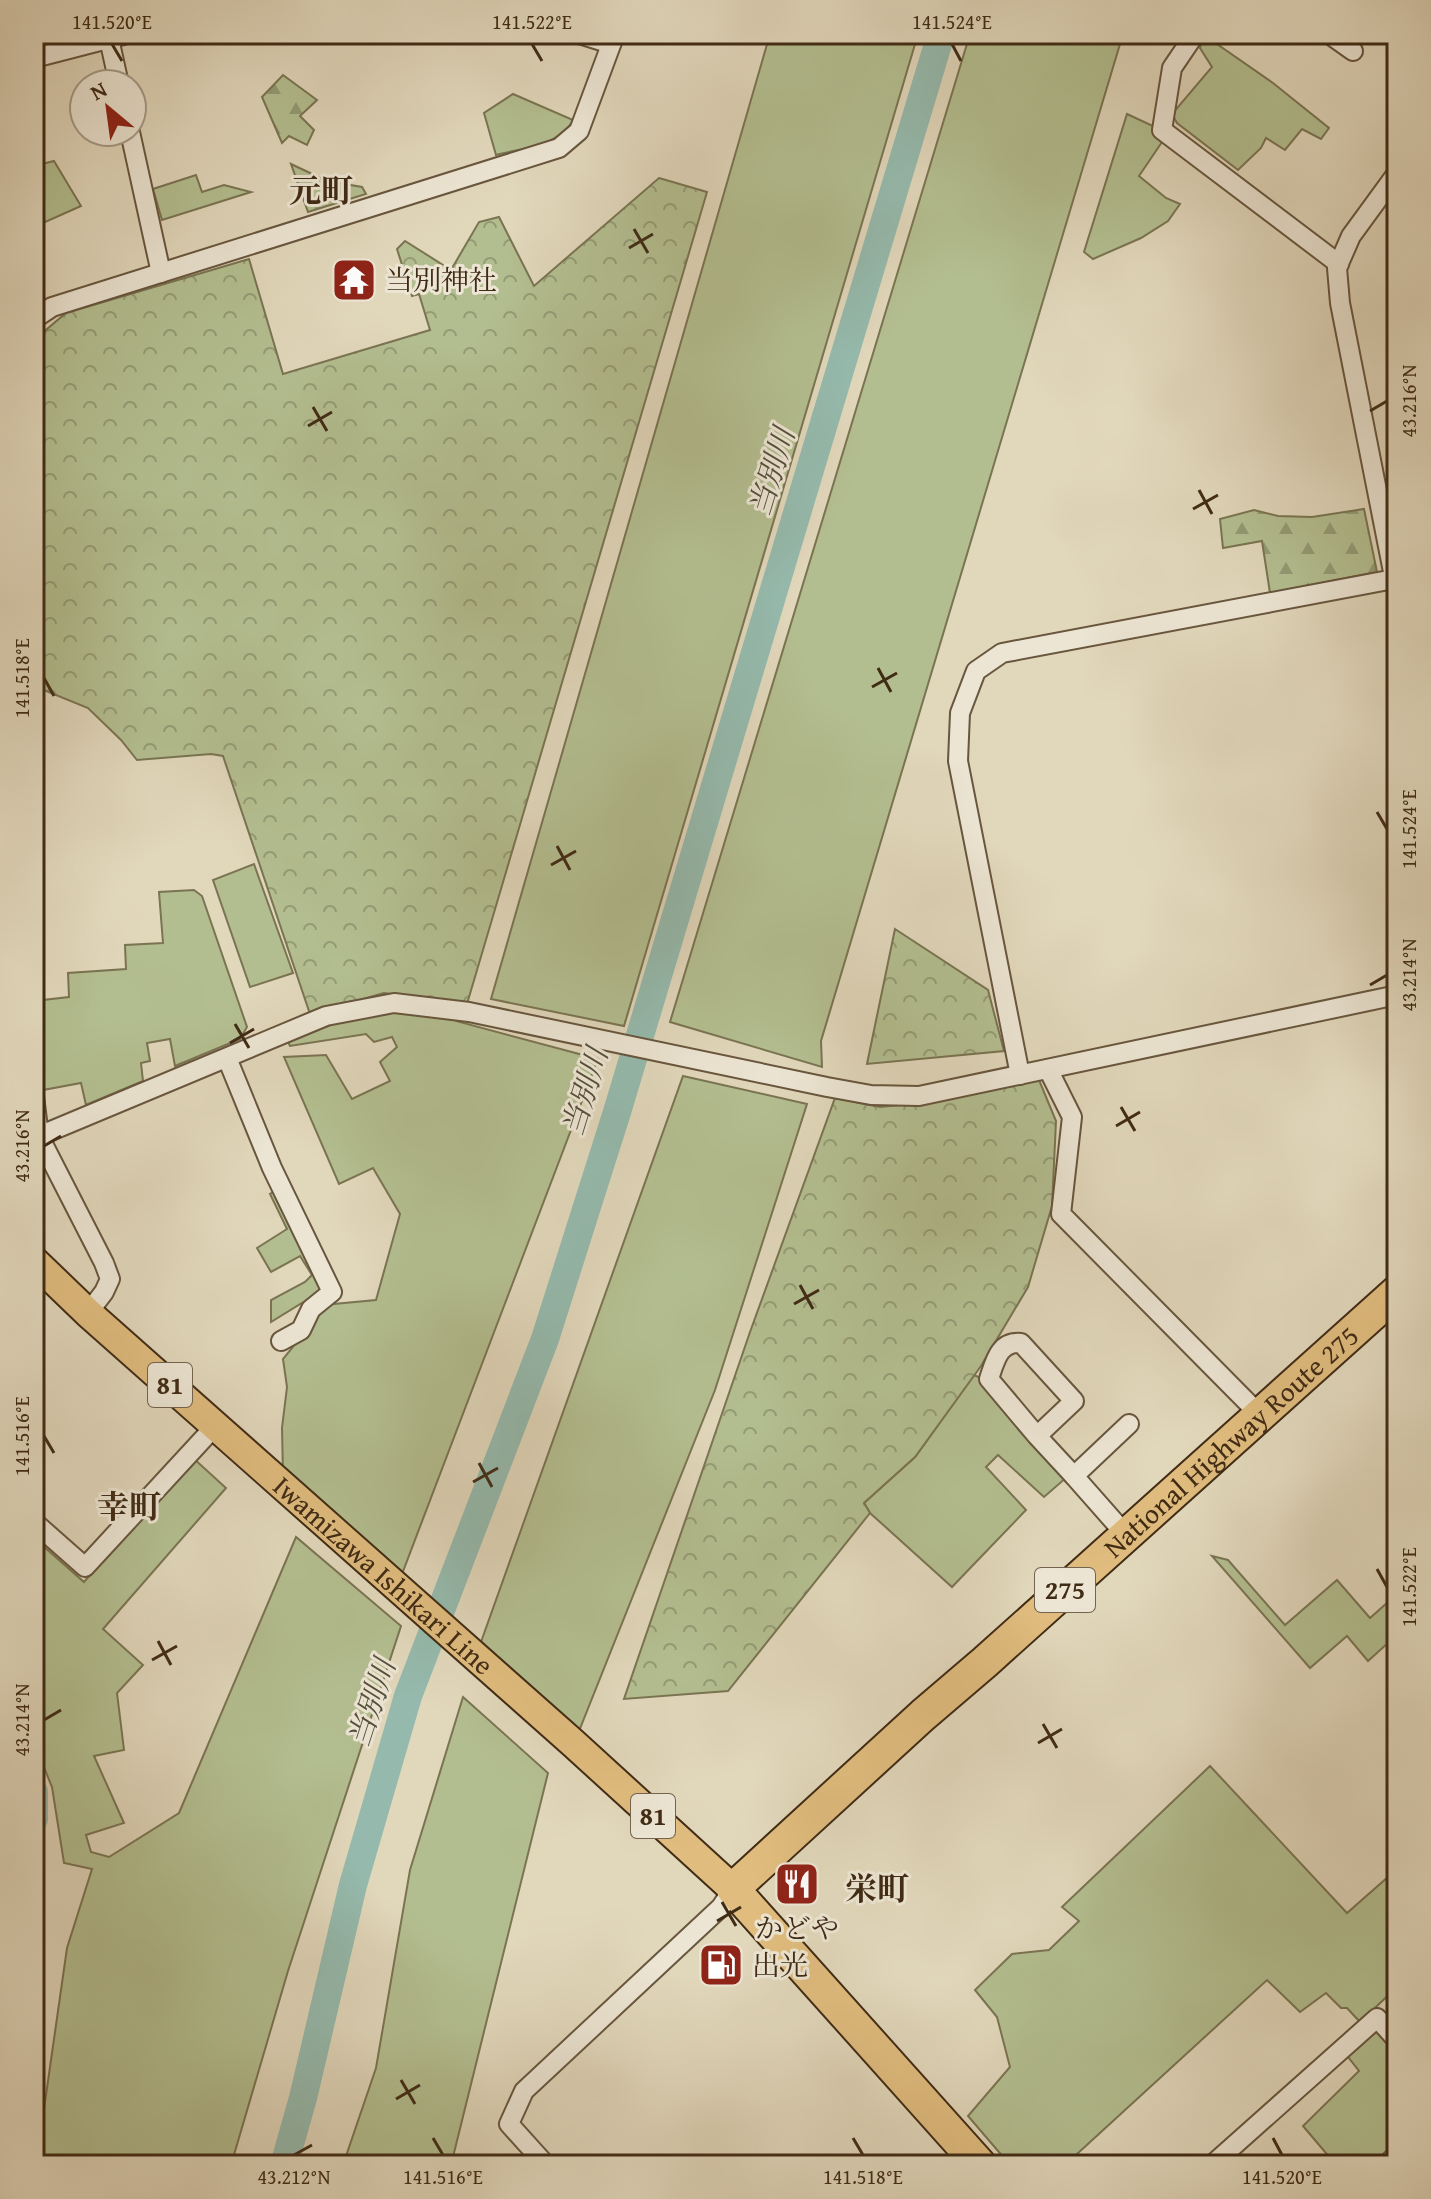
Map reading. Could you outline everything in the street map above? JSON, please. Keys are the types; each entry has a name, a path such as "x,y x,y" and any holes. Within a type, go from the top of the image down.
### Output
{"highway":[{"name":"National Highway Route 275","path":"733,1889 1397,1292"},
{"path":"733,1889 980,2165"}],"main road":[{"name":"Iwamizawa Ishikari Line","path":"34,1261 88,1313 733,1889"}],"street":[{"path":"34,319 52,307 559,148 579,131 613,39 579,34"},
{"path":"1195,34 1172,68 1162,130 1339,264"},
{"path":"1329,34 1353,51"},
{"path":"34,58 115,36 118,68"},
{"path":"134,148 161,273"},
{"path":"1020,1075 958,761 960,713 976,671 1002,653 1396,585 1340,303 1337,268 1351,236 1391,193 1397,173"},
{"path":"37,1137 326,1016 394,1003 469,1012 871,1095 919,1096 1397,995"},
{"path":"227,1058 272,1168 332,1292 311,1309 301,1330 281,1341"},
{"path":"1048,1069 1072,1117 1061,1214 1259,1414"},
{"path":"34,1096 37,1137 110,1279 88,1313"},
{"path":"1037,1436 1074,1401 1021,1343 1011,1342 1000,1350 989,1379 1037,1436 1126,1535"},
{"path":"1074,1476 1129,1424"},
{"path":"34,1522 85,1567 216,1425"},
{"path":"546,2165 509,2124 524,2091 721,1907 733,1889"},
{"path":"1212,2165 1377,2018 1397,2040"},
{"path":"1386,2165 1397,2155"}],"green space":[{"path":"770,34 918,34 624,1026 491,999"},
{"path":"970,34 1123,34 821,1041 822,1067 670,1022"},
{"path":"1204,35 1273,83 1329,128 1321,139 1302,129 1285,150 1266,138 1261,148 1238,170 1177,123 1172,114 1212,67 1200,48"},
{"path":"283,75 317,100 300,116 314,130 307,145 289,136 282,143 262,97"},
{"path":"513,94 573,120 567,129 550,141 496,155 484,113"},
{"path":"1127,114 1153,126 1162,142 1139,176 1166,198 1180,204 1168,221 1141,238 1093,259 1084,252"},
{"path":"54,161 81,206 34,227 34,166"},
{"path":"291,164 327,181 362,187 366,194 308,212"},
{"path":"196,175 202,192 224,185 251,192 162,220 153,189"},
{"path":"659,178 707,192 467,1004 384,993 310,1014 223,756 211,754 137,760 88,708 34,686 34,340 66,313 249,259 283,374 430,330 419,294 412,296 397,249 405,241 451,270 479,222 499,217 534,286"},
{"path":"1364,509 1377,572 1270,593 1262,541 1223,548 1220,519 1254,510 1278,516 1312,517"},
{"path":"254,864 293,973 250,987 213,880"},
{"path":"194,890 202,896 247,1027 240,1039 175,1066 170,1039 147,1043 150,1061 141,1063 143,1081 86,1105 81,1083 43,1090 34,1028 34,1001 69,997 68,973 126,969 125,945 163,943 159,892"},
{"path":"895,929 988,990 1004,1051 867,1064"},
{"path":"395,1011 453,1016 456,1021 598,1059 402,1574 283,1475 282,1428 287,1387 283,1359 323,1305 376,1300 400,1214 373,1168 339,1184 284,1057 326,1055 352,1099 390,1081 380,1062 397,1047 392,1037 374,1042 366,1034 290,1046 288,1042 335,1023"},
{"path":"683,1076 807,1104 715,1390 579,1731 481,1642"},
{"path":"1039,1080 1056,1121 1052,1206 1028,1287 981,1366 915,1457 864,1503 870,1513 728,1691 624,1699 750,1332 835,1098 880,1107 940,1101"},
{"path":"277,1190 323,1294 271,1322 271,1300 312,1275 300,1256 271,1272 257,1248 287,1229 270,1194"},
{"path":"974,1375 985,1380 1067,1477 1044,1497 998,1455 986,1467 1026,1510 952,1587 870,1513 864,1503 915,1457"},
{"path":"192,1457 226,1488 103,1629 143,1665 117,1693 124,1750 94,1756 124,1823 86,1835 91,1852 109,1857 179,1813 296,1537 401,1626 288,1971 231,2165 36,2165 67,1948 92,1869 64,1863 52,1787 34,1743 34,1538 84,1582"},
{"path":"1212,1556 1228,1560 1285,1625 1337,1580 1370,1618 1397,1594 1397,1649 1389,1642 1368,1661 1347,1636 1310,1668"},
{"path":"463,1697 548,1773 451,2165 343,2165 376,2068 410,1870"},
{"path":"1210,1766 1347,1913 1397,1869 1397,1987 1360,2022 1326,1993 1300,2012 1267,1980 1065,2165 1010,2165 968,2116 1010,2067 997,2017 975,1990 1012,1954 1049,1950 1079,1921 1062,1907"},
{"path":"1367,2030 1384,2031 1397,2046 1397,2146 1375,2165 1336,2165 1303,2126 1359,2071 1345,2053"}],"waterway":[{"name":"当別川","path":"284,2165 303,2098 353,1885 408,1696 545,1339 617,1112 941,34"},
{"path":"34,1792 34,1819"}],"place":[{"name":"当別神社","path":"354,280"},
{"name":"かどや","path":"797,1884"},
{"name":"出光","path":"721,1965"}],"district":[{"name":"元町","path":"321,191"},
{"name":"幸町","path":"129,1507"},
{"name":"栄町","path":"877,1889"}]}
